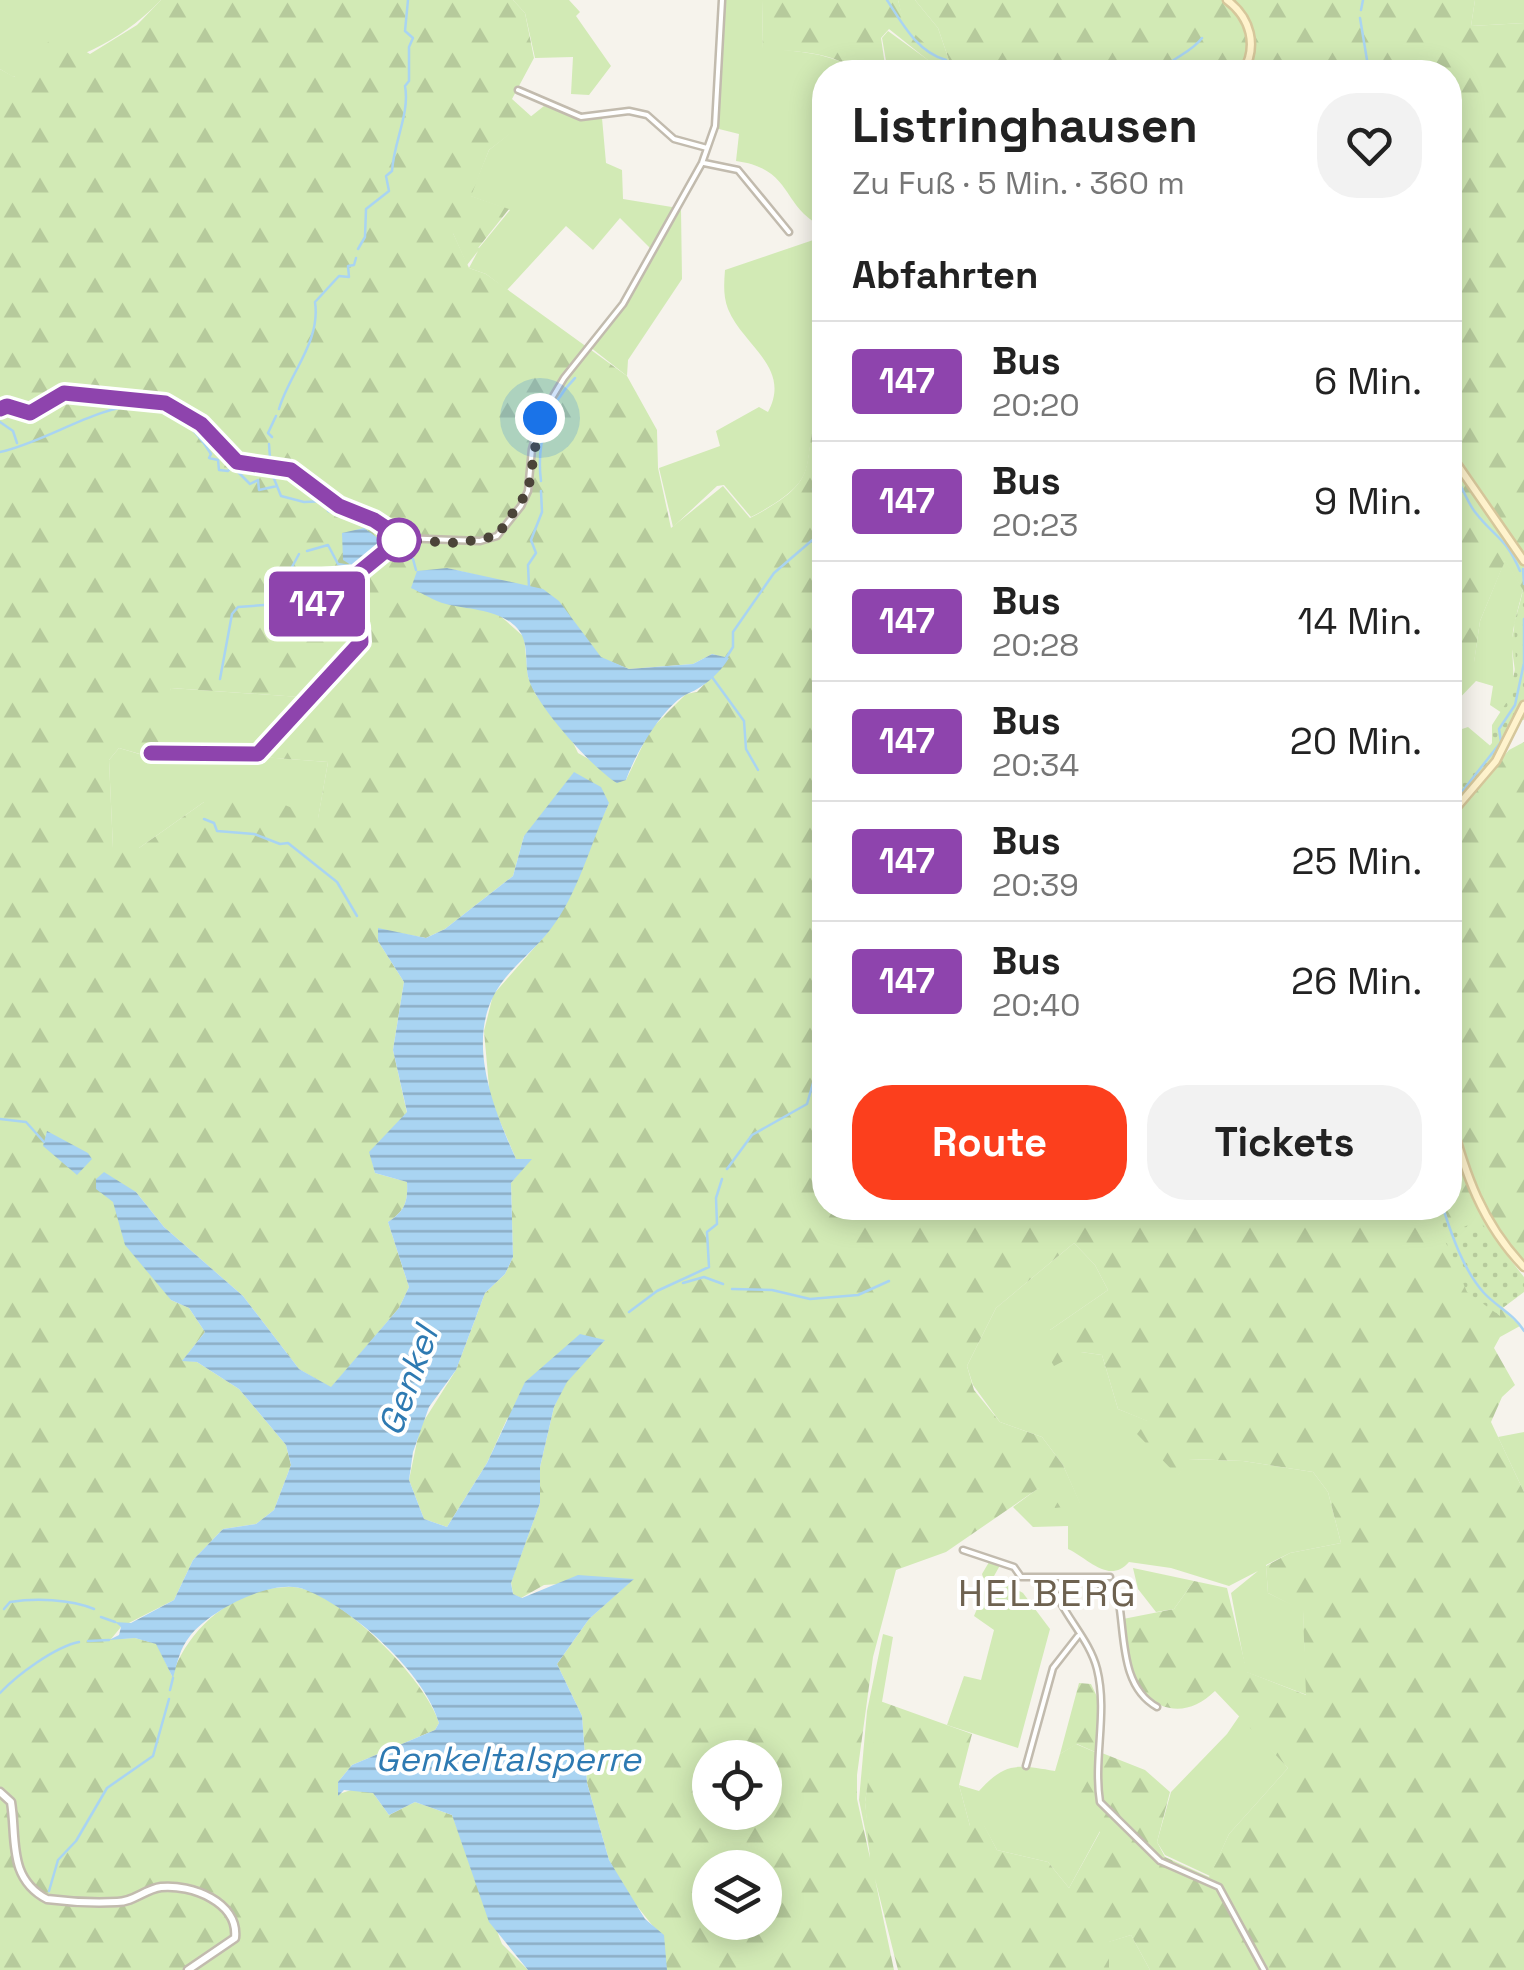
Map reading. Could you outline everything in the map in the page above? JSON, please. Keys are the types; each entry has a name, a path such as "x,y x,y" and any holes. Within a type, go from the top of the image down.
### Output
{"main road":[{"path":"1227,0 1241,13 1250,32 1248,60"},
{"path":"1462,471 1524,561"},
{"path":"1462,801 1496,761 1524,705"},
{"path":"1462,1151 1484,1216 1524,1266"}],"street":[{"path":"0,409 7,406 30,413 64,393 165,403 201,424 237,462 291,470 339,506 374,520 401,538 480,542 497,536 528,491 540,418 564,378 624,304 702,163 714,126 722,0"},
{"path":"518,90 581,118 630,111 657,120 674,139 708,148"},
{"path":"702,163 738,170 789,232"},
{"path":"151,753 258,754 361,642 360,626 302,596 300,580 356,575 401,538"},
{"path":"962,1550 1014,1568 1020,1577 1110,1577"},
{"path":"1093,1577 1118,1603 1120,1633 1136,1689 1156,1707"},
{"path":"1052,1579 1078,1636 1093,1656 1102,1704 1100,1802 1160,1861 1219,1888 1264,1970"},
{"path":"1026,1766 1054,1668 1078,1636"},
{"path":"0,1792 11,1802 12,1845 18,1865 27,1882 47,1899 114,1903 134,1900 154,1889 179,1887 216,1901 234,1921 235,1938 188,1970"}],"green space":[{"path":"0,0 161,0 127,29 93,49 13,77 0,69"},
{"path":"161,0 513,0 525,13 534,58 512,99 532,117 489,150 471,196 509,209 478,248 453,233 469,268 486,274 627,376 657,430 658,468 671,528 723,486 750,518 776,503 802,478 812,434 812,1220 1462,1220 1462,803 1509,750 1524,742 1524,1263 1522,1267 1495,1248 1497,1304 1520,1326 1500,1337 1494,1348 1515,1385 1502,1397 1491,1422 1524,1492 1524,1970 1150,1970 1131,1935 1109,1942 1109,1970 898,1970 875,1879 894,1970 667,1970 656,1930 625,1891 609,1860 587,1783 582,1716 557,1664 589,1619 633,1579 544,1585 521,1598 513,1594 511,1582 540,1503 540,1467 554,1407 566,1382 604,1340 507,1419 487,1463 447,1527 424,1519 409,1480 420,1427 456,1370 485,1293 505,1274 513,1257 511,1183 530,1159 516,1159 490,1098 484,1031 493,995 549,931 609,803 524,836 513,876 445,929 426,938 378,929 378,941 404,982 393,1050 407,1113 370,1152 375,1173 407,1182 404,1205 388,1222 409,1287 399,1308 331,1388 299,1369 243,1296 164,1227 136,1192 96,1179 96,1188 113,1201 171,1300 189,1308 205,1332 183,1360 197,1362 239,1389 286,1445 291,1465 274,1510 256,1524 223,1529 193,1560 174,1600 121,1627 111,1639 135,1638 157,1644 172,1676 190,1641 203,1626 218,1612 253,1593 292,1587 311,1591 355,1620 400,1662 439,1723 435,1730 352,1765 338,1782 339,1794 354,1789 373,1793 389,1815 415,1802 452,1815 502,1944 528,1970 0,1970 0,69 14,77 56,34 90,54 137,25","holes":["447,568 514,584 585,639 601,658 629,669 693,664 712,654 728,659 697,692 686,694 650,730 626,780 578,753 569,734 536,695 528,677 524,637","171,688 313,698 261,757 328,762 318,818 254,793 204,802 139,848 113,848 109,760 119,748 147,756 148,751 162,750","1074,1243 1095,1265 1108,1290 1050,1330 1044,1350 1054,1366 1081,1352 1102,1355 1118,1409 1147,1421 1137,1434 1178,1476 1189,1459 1243,1461 1313,1472 1328,1492 1341,1543 1290,1553 1266,1566 1268,1593 1303,1611 1306,1695 1247,1672 1227,1588 1194,1581 1174,1609 1123,1619 1127,1652 1142,1694 1161,1705 1180,1709 1198,1704 1215,1691 1288,1768 1229,1834 1209,1877 1165,1857 1157,1842 1170,1792 1145,1770 1102,1753 1100,1703 1091,1684 1079,1683 1060,1754 1077,1744 1102,1755 1077,1800 1100,1832 1069,1888 1048,1862 997,1850 984,1825 970,1826 959,1785 972,1734 880,1701 865,1802 870,1858 857,1799 857,1775 873,1657 896,1570 946,1552 1039,1488 1055,1508 1081,1505 1063,1465 1042,1437 1000,1422 974,1390 967,1366 996,1308"]},
{"path":"513,0 569,0 580,12 576,16 611,66 589,95 571,94 573,57 535,58 525,13"},
{"path":"724,0 762,0 763,49 835,60 812,60 812,221 768,172 736,161 739,134 715,128"},
{"path":"762,0 898,0 905,25 935,53 928,60 889,29 881,38 884,60 838,60 763,50"},
{"path":"898,0 915,0 938,28 949,60 928,60 934,53 904,25"},
{"path":"915,0 1475,0 1471,26 1524,23 1524,720 1520,719 1514,732 1502,713 1515,671 1511,642 1523,590 1505,561 1480,621 1474,663 1462,659 1462,60 949,60 938,28"},
{"path":"1475,0 1524,0 1524,23 1471,26"},
{"path":"888,31 928,60 886,60 882,38"},
{"path":"544,106 581,118 602,118 606,163 622,170 623,199 678,208 654,252 620,218 593,250 566,226 507,290 486,274 469,268 478,251 467,265 452,231 479,248 510,210 470,196 489,150"},
{"path":"681,209 682,279 628,360 627,376 590,347 625,304"},
{"path":"812,240 812,434 807,466 793,489 751,517 724,485 717,486 673,527 659,468 720,446 716,431 759,407 768,412 774,396 770,369 728,309 725,270"},
{"path":"1505,560 1523,589 1512,637 1511,697 1502,713 1490,705 1493,686 1476,681 1462,696 1462,658 1474,662 1480,621"},
{"path":"1524,590 1524,700 1499,756 1462,800 1462,779 1492,743 1492,725 1510,697 1516,663 1514,623"},
{"path":"171,688 315,698 263,757 328,762 318,819 204,802 139,848 113,848 109,760 119,748 146,756"},
{"path":"1468,727 1500,754 1462,799 1462,729"},
{"path":"1436,1220 1448,1220 1453,1232 1479,1220 1524,1277 1524,1292 1500,1310 1500,1316 1467,1292"},
{"path":"1074,1243 1095,1265 1108,1290 1050,1330 1081,1352 1102,1355 1118,1409 1148,1421 1178,1475 1188,1459 1243,1461 1313,1472 1328,1492 1341,1543 1290,1553 1266,1565 1268,1593 1303,1610 1307,1695 1246,1672 1231,1593 1258,1571 1229,1586 1171,1568 1129,1562 1114,1571 1098,1568 1068,1549 1068,1526 1033,1527 1013,1507 1040,1487 1080,1504 1063,1465 1042,1437 1000,1422 973,1385 967,1366 996,1308"},
{"path":"1524,1432 1524,1492 1498,1437"},
{"path":"992,1557 1003,1560 994,1576 1023,1593 1050,1629 1018,1748 947,1725 964,1676 981,1680 994,1630 974,1616 986,1587 982,1574"},
{"path":"1133,1568 1194,1581 1174,1609 1156,1612 1138,1589"},
{"path":"883,1634 893,1637 865,1802 872,1863 859,1800 867,1711"},
{"path":"1240,1715 1288,1768 1229,1834 1210,1876 1165,1855 1157,1842 1171,1792"},
{"path":"1076,1744 1102,1755 1100,1831 1069,1888 1048,1862 997,1850 984,1826 970,1826 959,1785 979,1791 997,1774 1013,1768 1055,1771 1060,1754"},
{"path":"1131,1935 1150,1970 1109,1970 1108,1942"}],"water":[{"path":"364,528 386,544 356,568 343,560 342,533"},
{"path":"447,568 543,589 559,601 601,657 629,669 693,664 712,654 729,658 711,679 679,699 660,719 626,780 617,783 581,751 543,705 529,680 525,646 517,628 493,614 442,603 411,588 417,571"},
{"name":"Genkeltalsperre","path":"574,772 601,787 609,803 560,916 499,986 486,1015 483,1036 487,1078 500,1121 516,1159 532,1159 511,1183 513,1257 505,1274 485,1293 456,1370 429,1407 413,1452 409,1480 424,1519 447,1527 487,1463 525,1382 580,1334 605,1340 567,1382 554,1407 540,1467 540,1503 511,1583 513,1594 522,1598 578,1575 634,1579 589,1619 557,1664 582,1716 587,1783 609,1860 645,1919 664,1935 667,1970 528,1970 489,1922 452,1815 415,1802 389,1815 373,1793 344,1790 338,1796 338,1782 352,1765 435,1730 439,1723 419,1684 403,1664 365,1627 325,1599 293,1587 243,1598 212,1616 190,1636 173,1678 156,1644 135,1638 109,1640 119,1635 121,1627 115,1622 131,1623 174,1600 193,1560 223,1529 256,1524 274,1510 291,1465 286,1445 239,1389 197,1362 182,1361 205,1332 189,1308 171,1300 125,1245 113,1202 96,1189 96,1179 104,1172 136,1192 164,1227 243,1296 299,1369 331,1387 399,1308 409,1287 388,1222 404,1205 407,1182 375,1173 369,1152 407,1112 393,1050 404,982 378,941 378,928 426,938 445,929 513,876 524,836"},
{"path":"47,1131 88,1153 92,1159 77,1175 43,1146"}],"waterway":[{"path":"358,249 365,237 366,209 389,191 386,176 392,171 405,106 405,86 409,81 409,47 413,38 405,31 408,0"},
{"path":"887,0 919,44 946,60"},
{"path":"1361,10 1363,0"},
{"path":"1360,18 1367,60"},
{"path":"1174,60 1202,38"},
{"path":"279,409 309,344 316,317 315,302 339,276 349,277 348,266 354,265 356,258"},
{"path":"541,481 540,453 546,425 575,378"},
{"name":"Genkel","path":"0,452 111,410 138,406 163,410 188,425 211,454 209,458 218,460 219,470 228,471 232,466 250,484 258,480 259,490 277,486 281,496 304,502 327,501 328,511 377,527 392,541"},
{"path":"272,437 268,433 276,416"},
{"path":"0,422 13,431 17,443"},
{"path":"269,444 270,458"},
{"path":"270,469 277,486"},
{"path":"1462,488 1482,521 1505,544 1520,571"},
{"path":"529,587 528,565 536,553 531,540 542,512 541,491"},
{"path":"726,658 733,647 733,632 774,573 812,540"},
{"path":"307,551 328,545 338,564 355,567"},
{"name":"Genkel","path":"400,549 413,559 416,570"},
{"path":"220,679 232,614 238,607 278,604 289,598 292,567 299,554"},
{"path":"1523,569 1524,584"},
{"path":"1462,792 1501,742 1499,729 1515,705 1524,663 1524,619"},
{"path":"712,677 744,721 746,749 758,770"},
{"path":"204,819 214,823 217,831 254,834 280,844 288,843 337,882 357,916"},
{"path":"727,1169 752,1135 807,1104 812,1086"},
{"path":"0,1119 26,1122 44,1142"},
{"path":"629,1312 657,1291 709,1267 707,1232 717,1224 716,1198 722,1179"},
{"path":"1447,1220 1470,1274 1524,1331"},
{"path":"683,1283 704,1277 723,1284"},
{"path":"732,1289 772,1290 810,1299 858,1295 889,1281"},
{"path":"4,1609 10,1602 41,1600 94,1609"},
{"path":"101,1617 115,1622"},
{"path":"88,1641 109,1640"},
{"path":"0,1693 37,1662 79,1642"},
{"path":"170,1690 173,1678"},
{"path":"49,1891 58,1860 76,1841 107,1788 153,1756 169,1699"}],"bus line":[{"name":"147","path":"0,409 7,406 22,414 30,413 64,393 132,396 165,403 201,424 237,462 291,470 339,506 374,520 401,538 356,575 300,580 302,596 360,626 361,642 258,754 151,753"}],"district":[{"name":"HELBERG","path":"1048,1593"}],"route":[{"path":"399,540 458,543 497,536 528,491 534,432 540,418"}]}
